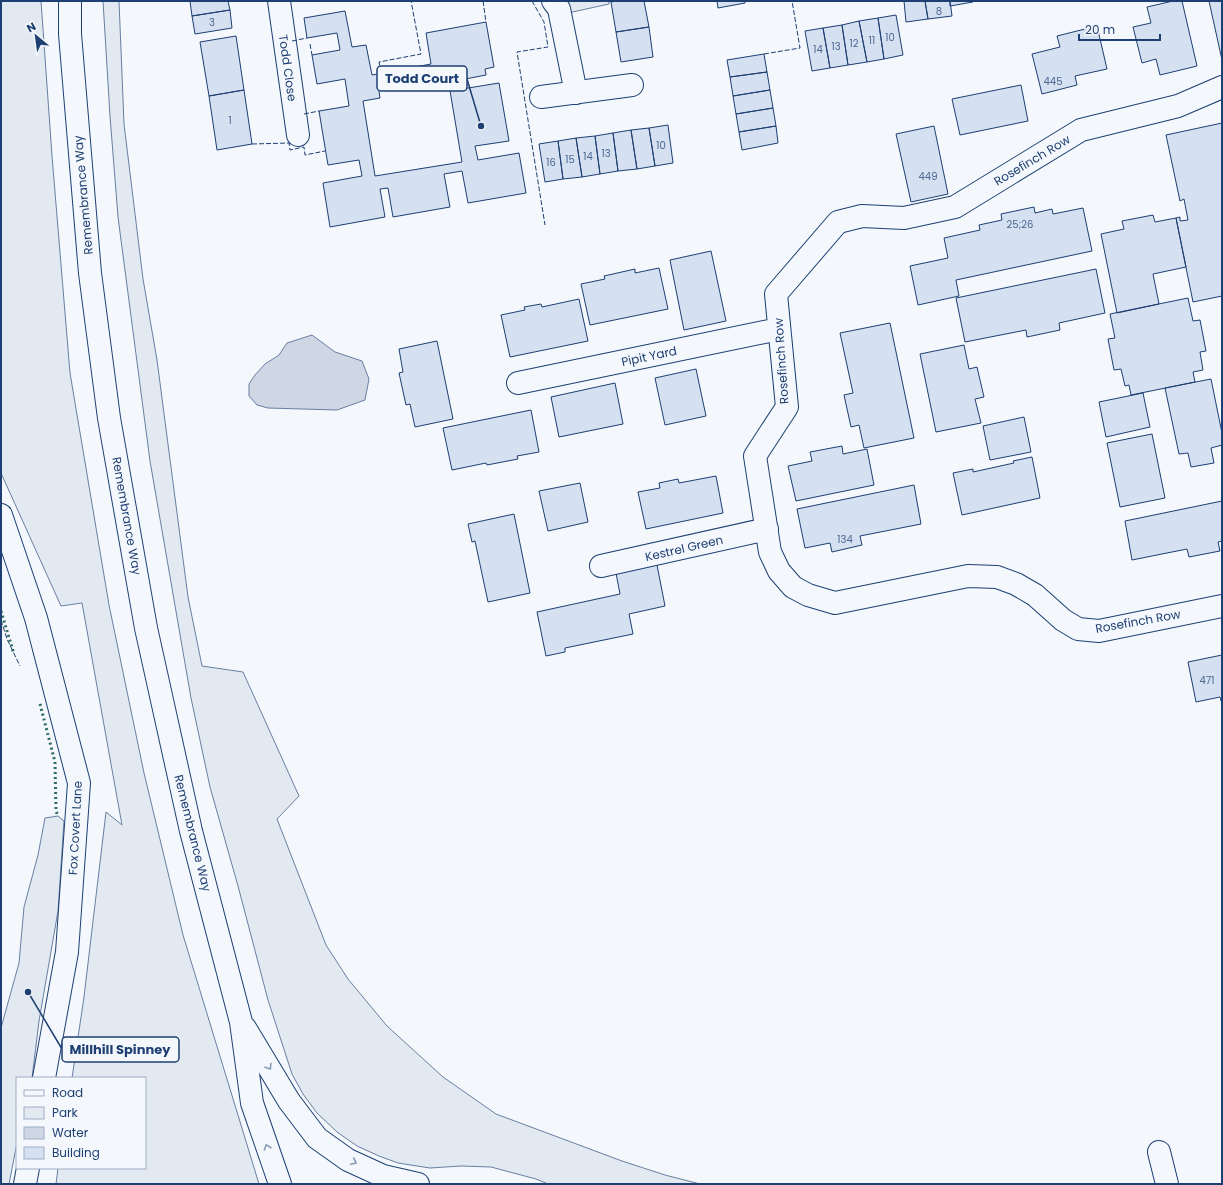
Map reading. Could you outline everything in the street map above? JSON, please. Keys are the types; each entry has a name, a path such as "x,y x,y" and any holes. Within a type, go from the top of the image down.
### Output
{"main road":[{"name":"Remembrance Way","path":"70,1 70,34 90,273 109,418 146,628 191,830 241,1022 252,1103 280,1184"},
{"name":"Todd Close","path":"279,1 298,135"},
{"path":"553,1 559,9 576,93"},
{"path":"541,97 632,85"},
{"name":"Rosefinch Row","path":"1222,87 1178,106 1081,130 955,207 904,218 862,216 838,222 776,294 787,407 755,456 770,552 779,571 793,587 808,596 835,603 968,576 997,577 1016,584 1035,595 1062,620 1078,629 1099,631 1222,606"},
{"name":"Pipit Yard","path":"518,383 779,329"},
{"name":"Fox Covert Lane","path":"1,515 36,618 79,783 67,952 44,1077"},
{"name":"Kestrel Green","path":"602,566 766,529"},
{"name":"Remembrance Way","path":"241,1022 289,1101 318,1138 348,1160 383,1176 418,1184"},
{"path":"1159,1152 1168,1184"},
{"path":"25,1184 28,1169"}],"green space":[{"path":"1,1 41,1 70,373 109,605 144,773 183,935 259,1184 56,1184 58,1169 146,1169 146,1077 72,1077 84,997 106,812 122,825 82,603 61,606 1,473"},
{"path":"103,1 119,1 124,124 143,279 157,360 188,597 202,666 243,672 299,796 277,819 326,945 348,979 387,1026 443,1077 496,1114 622,1161 665,1175 700,1184 548,1184 536,1179 491,1167 461,1166 430,1168 398,1163 357,1146 337,1132 317,1113 303,1094 292,1074 268,1000 210,787 191,698 150,461 118,217"},
{"path":"563,1 609,1 609,4 568,13"},
{"path":"58,816 64,821 58,911 39,1021 32,1077 16,1077 16,1148 9,1184 1,1184 1,1028 19,963 24,907 38,855 45,818"}],"water":[{"path":"312,335 335,352 362,361 369,379 365,400 337,410 268,408 257,405 249,396 249,384 255,375 265,364 279,355 287,343"}],"building":[{"path":"190,1 228,1 230,10 192,16"},
{"path":"644,1 649,27 616,32 611,2"},
{"path":"717,1 745,1 745,3 718,8"},
{"path":"904,1 925,1 928,19 906,22"},
{"path":"925,1 950,1 952,16 928,19"},
{"path":"950,1 973,1 973,2 950,6"},
{"path":"1173,1 1182,1 1197,66 1160,75 1156,59 1142,63 1133,27 1151,23 1147,7"},
{"path":"1209,1 1222,1 1222,60"},
{"path":"230,10 232,28 195,34 192,16"},
{"path":"345,11 352,47 366,45 372,75 431,64 426,33 486,22 494,67 485,69 486,75 460,80 462,89 499,83 509,141 475,146 478,160 519,153 526,193 468,203 462,171 444,174 450,207 393,217 388,188 380,189 385,217 330,227 323,183 362,176 359,160 328,165 319,111 349,106 345,79 317,84 312,55 340,50 337,33 307,38 304,18","holes":["447,73 462,162 375,176 363,101 380,98 378,85"]},
{"path":"896,15 903,55 884,59 878,18"},
{"path":"878,18 884,59 867,62 859,21"},
{"path":"859,21 867,62 848,65 842,25"},
{"path":"842,25 848,65 830,68 823,28"},
{"path":"1097,26 1107,69 1075,76 1077,85 1042,94 1032,54 1060,47 1057,36"},
{"path":"649,27 653,57 621,62 616,32"},
{"path":"823,28 830,68 812,71 805,31"},
{"path":"236,36 244,90 209,96 200,42"},
{"path":"764,54 767,72 730,77 727,60"},
{"path":"767,72 770,90 733,96 730,77"},
{"path":"1021,85 1028,121 960,135 952,99"},
{"path":"244,90 252,144 217,150 209,96"},
{"path":"770,90 773,108 736,114 733,96"},
{"path":"773,108 776,126 739,132 736,114"},
{"path":"1222,123 1222,296 1193,302 1176,218 1180,217 1180,221 1188,220 1184,199 1180,201 1166,135"},
{"path":"668,125 673,163 655,166 649,128"},
{"path":"776,126 778,143 742,150 739,132"},
{"path":"934,126 948,194 911,202 896,134"},
{"path":"649,128 655,166 637,169 631,130"},
{"path":"631,130 637,169 618,171 613,133"},
{"path":"613,133 618,171 600,174 595,136"},
{"path":"595,136 600,174 582,177 576,138"},
{"path":"576,138 582,177 563,179 558,141"},
{"path":"558,141 563,179 545,182 539,144"},
{"path":"1034,207 1035,213 1052,209 1053,214 1083,208 1092,251 956,280 959,296 918,305 910,266 948,258 944,238 980,230 979,225 1002,220 1001,214"},
{"path":"1153,215 1155,222 1176,218 1186,267 1153,274 1159,304 1117,313 1101,234 1124,229 1122,221"},
{"path":"711,251 726,321 684,330 670,260"},
{"path":"659,268 668,309 590,325 581,284 605,279 604,276 635,269 635,273"},
{"path":"1096,269 1105,313 1059,323 1060,330 1027,337 1026,330 965,342 956,298"},
{"path":"1188,298 1193,321 1200,320 1206,351 1200,352 1203,370 1193,372 1195,382 1131,395 1129,385 1125,386 1121,369 1114,370 1108,339 1115,338 1110,314"},
{"path":"579,299 588,341 510,357 501,315 525,310 524,307 541,304 542,307"},
{"path":"890,323 914,438 864,448 859,425 851,427 844,395 853,393 840,333"},
{"path":"437,341 453,419 415,427 410,404 406,405 399,373 403,372 399,349"},
{"path":"964,345 969,369 977,367 984,397 975,399 981,423 936,432 920,354"},
{"path":"696,369 706,416 665,425 655,378"},
{"path":"1211,379 1222,433 1222,445 1211,448 1214,463 1191,467 1188,453 1179,454 1165,388"},
{"path":"615,383 623,424 559,437 551,397"},
{"path":"1143,393 1150,427 1106,437 1099,402"},
{"path":"531,410 539,452 517,456 518,459 487,465 486,463 452,470 443,428"},
{"path":"1024,417 1031,452 990,460 983,426"},
{"path":"1152,434 1165,498 1120,507 1107,443"},
{"path":"842,446 843,454 867,449 874,485 796,501 788,466 812,461 810,452"},
{"path":"1032,457 1040,498 962,515 953,473 973,469 973,472 1014,463 1013,461"},
{"path":"716,476 723,513 646,529 638,492 660,488 659,483 678,479 679,483"},
{"path":"580,483 588,522 548,531 539,491"},
{"path":"914,485 921,524 860,536 862,545 832,552 830,543 805,548 797,509"},
{"path":"1222,501 1222,541 1218,542 1220,551 1189,557 1187,549 1132,560 1125,521"},
{"path":"514,514 530,593 488,602 475,541 472,542 468,524"},
{"path":"657,565 665,606 629,614 633,634 565,648 565,652 546,656 537,612 620,594 616,573"},
{"path":"1222,655 1222,700 1221,701 1220,697 1196,702 1188,662"}],"hedge":[{"path":"1,611 14,654"},
{"path":"40,704 55,762 56,811 58,816"}],"fence":[{"path":"381,72 379,62 421,54 411,1"},
{"path":"483,1 486,22"},
{"path":"532,1 544,22 548,47 517,52 545,225"},
{"path":"764,54 800,48 792,1"},
{"path":"292,41 307,38"},
{"path":"310,44 312,55"},
{"path":"304,114 319,111"},
{"path":"252,144 289,143 290,150 304,147 305,155 325,151"},
{"path":"1,620 7,639 20,666"}],"place":[{"name":"Todd Court","path":"481,126"},
{"name":"Millhill Spinney","path":"28,992"}]}
